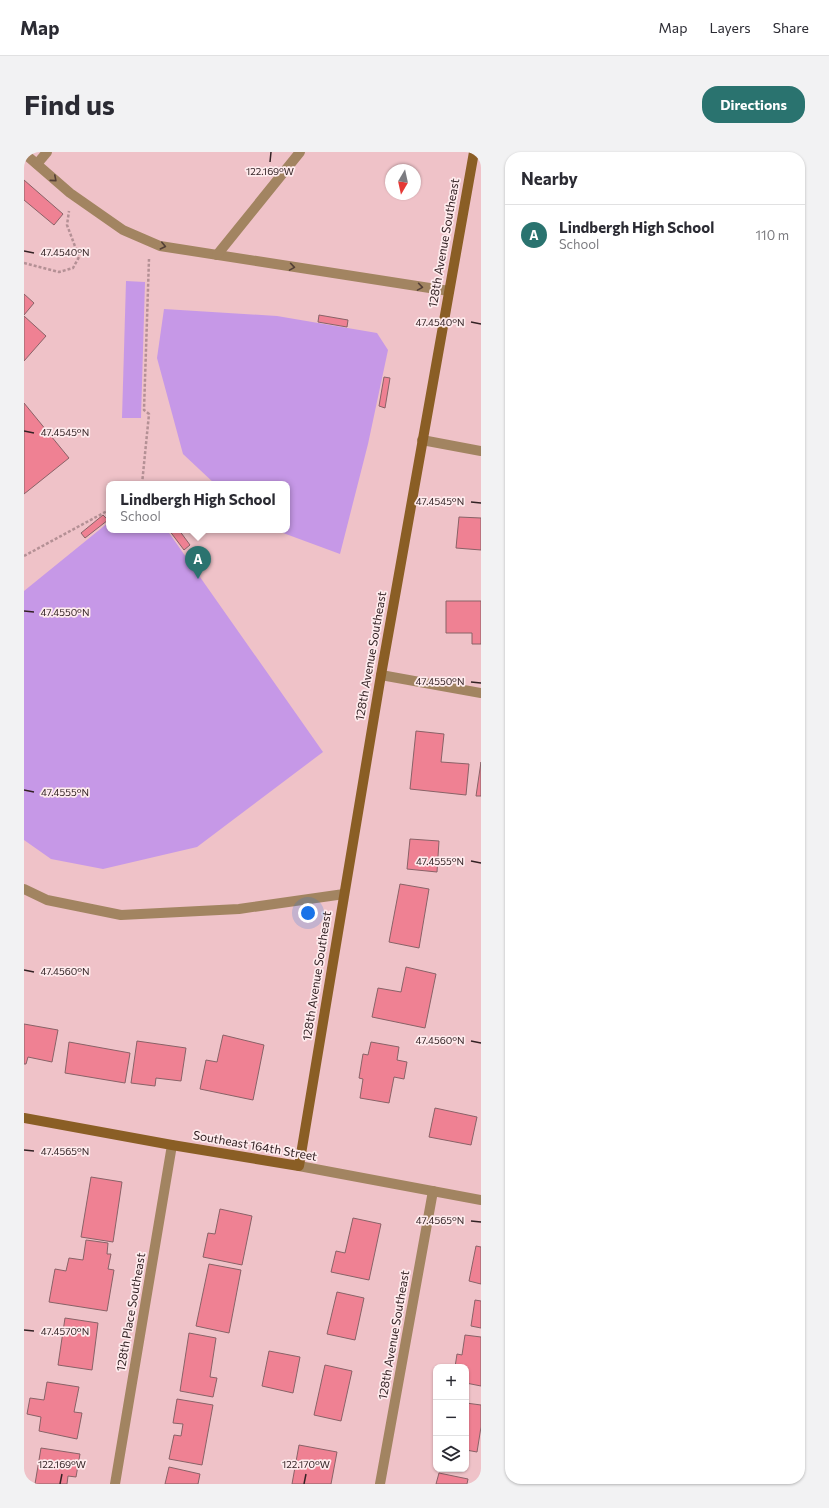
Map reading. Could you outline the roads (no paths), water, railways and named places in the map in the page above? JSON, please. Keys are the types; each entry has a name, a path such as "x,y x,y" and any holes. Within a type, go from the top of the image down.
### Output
{"street":[{"path":"37,164 47,152"},
{"path":"217,255 300,152"},
{"name":"128th Avenue Southeast","path":"299,1166 381,676 474,152"},
{"path":"24,153 70,193 123,230 160,246 449,291"},
{"path":"422,440 481,451"},
{"path":"381,676 481,693"},
{"path":"24,889 47,900 121,915 238,909 344,894"},
{"name":"Southeast 164th Street","path":"24,1118 299,1166 481,1200"},
{"name":"128th Place Southeast","path":"115,1484 172,1145"},
{"name":"128th Avenue Southeast","path":"380,1484 433,1191"}],"place":[{"name":"Lindbergh High School","path":"198,579"}]}
